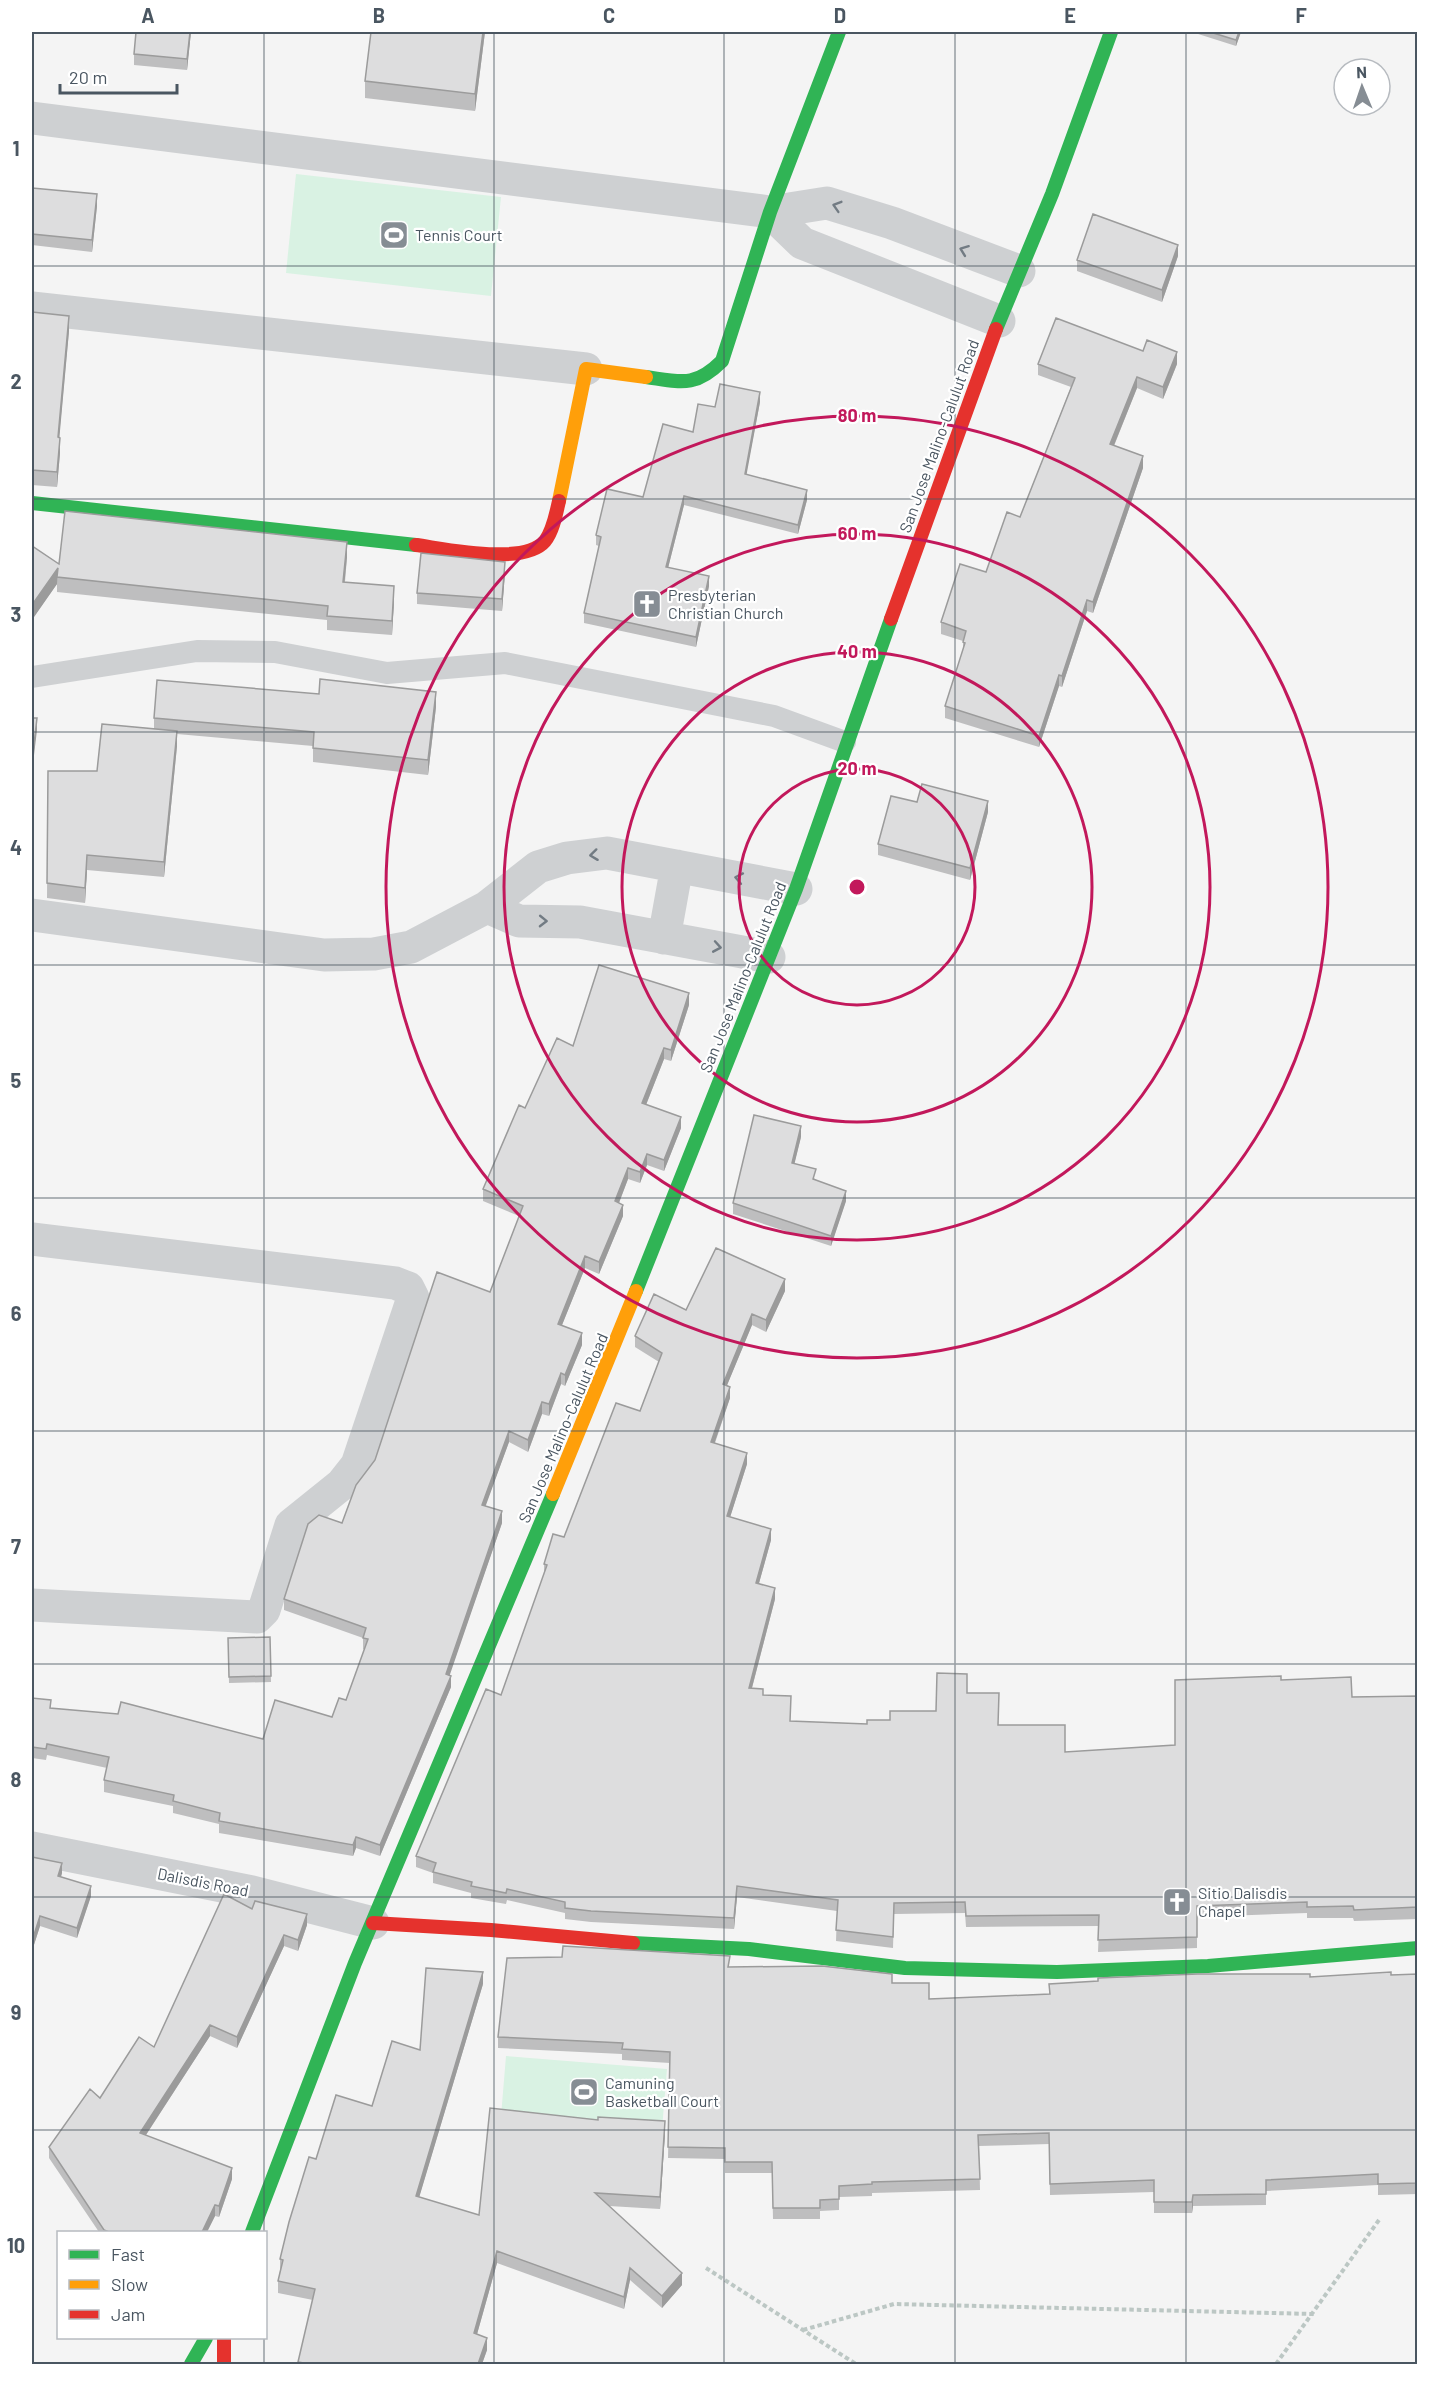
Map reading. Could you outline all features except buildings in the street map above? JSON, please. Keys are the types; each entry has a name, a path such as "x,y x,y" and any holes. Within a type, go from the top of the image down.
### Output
{"main road":[{"path":"32,503 502,555 528,552 547,540 557,509 586,369 687,383 707,376 722,361 770,212 839,32"},
{"name":"San Jose Malino-Calulut Road","path":"252,2231 355,1963 374,1923 607,1367 796,889 845,742 999,321 1052,194 1111,32"},
{"path":"374,1923 491,1930 589,1941 749,1949 905,1968 1057,1972 1208,1966 1418,1948"},
{"path":"191,2364 205,2339"},
{"path":"224,2339 224,2364"}],"street":[{"path":"32,118 770,212 827,202 905,228 1019,271"},
{"path":"770,212 802,243 999,321"},
{"path":"891,278 905,228"},
{"path":"32,308 586,369"},
{"path":"32,915 324,956 374,954 411,947 487,908 538,867 567,858 607,853 796,889"},
{"path":"664,938 677,866"},
{"path":"487,908 519,921 580,922 769,957"},
{"path":"32,1239 395,1283 408,1288 413,1298 357,1465 342,1485 291,1525 264,1610 257,1617 32,1605"},
{"name":"Dalisdis Road","path":"32,1848 252,1892 374,1923"}],"lane":[{"path":"32,677 197,651 275,652 387,673 505,663 774,716 845,742"}],"path":[{"path":"1276,2364 1314,2314 1379,2220"},
{"path":"706,2268 855,2364"},
{"path":"803,2330 894,2304 1314,2314"}],"green space":[{"name":"Tennis Court","path":"296,174 501,197 491,296 286,273"},
{"name":"Camuning Basketball Court","path":"506,2056 667,2069 662,2129 501,2116"}],"traffic: fast":[{"path":"646,377 687,381 704,376 722,361 770,212 839,32"},
{"path":"996,329 1052,194 1111,32"},
{"path":"32,503 416,545"},
{"path":"636,1291 796,889 891,619"},
{"path":"252,2231 355,1963 553,1494"},
{"path":"633,1943 749,1949 905,1968 1057,1972 1208,1966 1418,1948"},
{"path":"191,2364 205,2339"}],"traffic: slow":[{"path":"559,501 586,369 646,377"},
{"path":"553,1494 636,1291"}],"traffic: jam":[{"path":"891,619 996,329"},
{"path":"416,545 484,554 520,553 535,549 545,541 550,532 559,501"},
{"path":"373,1923 491,1930 633,1943"},
{"path":"224,2339 224,2364"}],"place":[{"name":"Tennis Court","path":"394,235"},
{"name":"Presbyterian Christian Church","path":"647,604"},
{"name":"Sitio Dalisdis Chapel","path":"1177,1902"},
{"name":"Camuning Basketball Court","path":"584,2092"}]}
